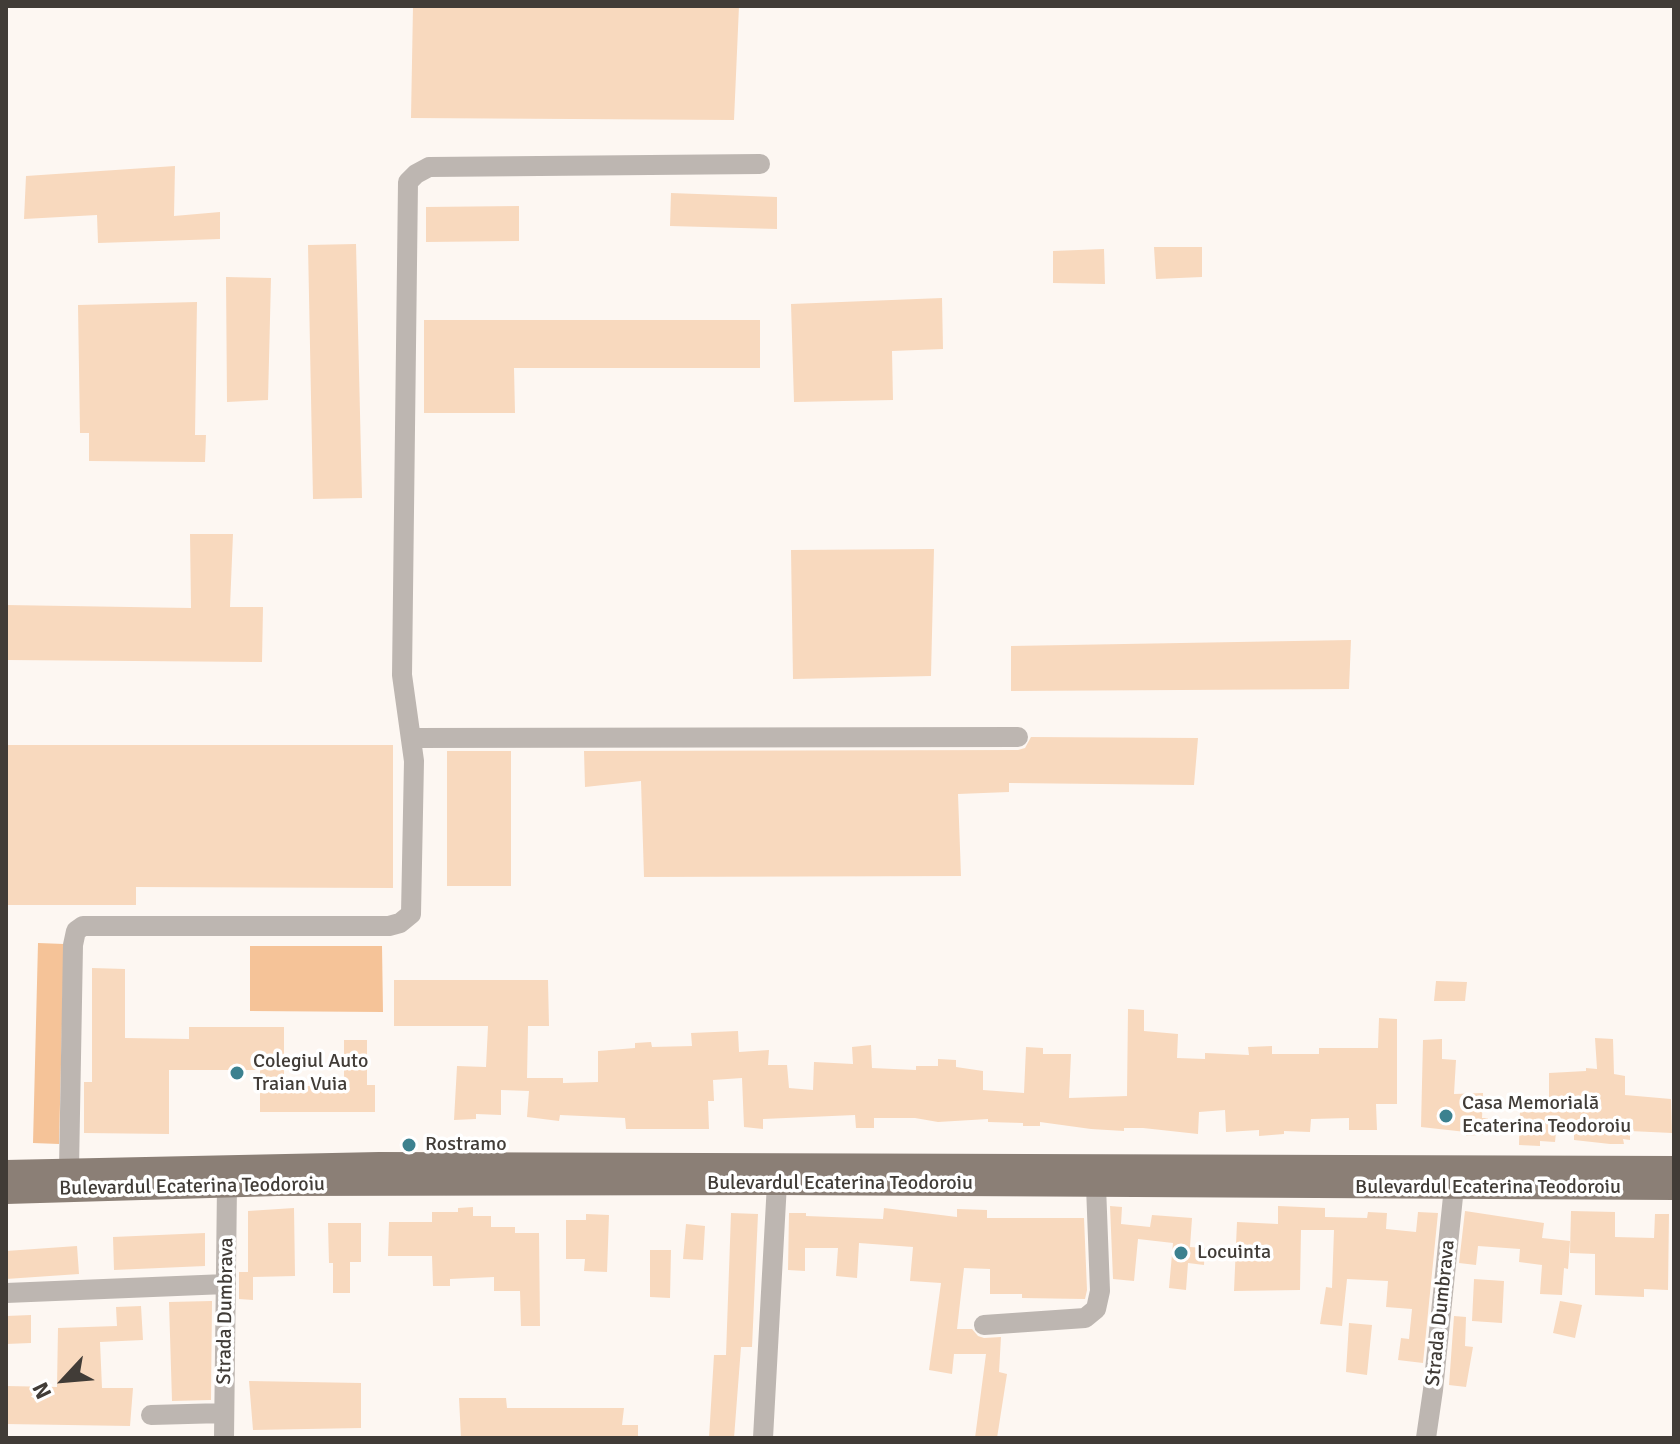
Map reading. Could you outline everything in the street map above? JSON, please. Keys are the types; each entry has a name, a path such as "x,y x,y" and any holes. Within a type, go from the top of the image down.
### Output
{"main road":[{"name":"Bulevardul Ecaterina Teodoroiu","path":"227,1175 379,1164 1454,1178 1674,1188"},
{"name":"Bulevardul Ecaterina Teodoroiu","path":"6,1172 68,1179 227,1175 1096,1186 1454,1178 1674,1168"},
{"name":"Bulevardul Ecaterina Teodoroiu","path":"6,1192 68,1179"}],"street":[{"path":"68,1179 73,945 76,931 83,926 389,926 400,923 411,914 414,761 402,675 408,182 429,167 760,164"},
{"path":"412,738 1018,737"},
{"name":"Strada Dumbrava","path":"224,1438 227,1175"},
{"name":"Strada Dumbrava","path":"1426,1438 1454,1178"},
{"path":"763,1438 777,1183"},
{"path":"984,1325 1085,1318 1096,1309 1100,1291 1096,1186"},
{"path":"6,1293 226,1284"},
{"path":"151,1415 224,1413"}],"shaded area":[{"path":"38,943 64,944 59,1144 33,1143"},
{"path":"250,946 382,946 383,1012 250,1011"}],"building":[{"path":"413,6 739,6 734,120 411,118"},
{"path":"175,166 174,216 220,212 220,239 98,243 97,215 24,219 26,176"},
{"path":"671,193 777,197 777,229 670,226"},
{"path":"519,206 519,241 426,242 426,207"},
{"path":"356,244 362,498 313,499 308,245"},
{"path":"1154,247 1202,247 1202,277 1156,279"},
{"path":"1104,249 1105,284 1053,283 1053,251"},
{"path":"226,277 271,278 268,400 227,402"},
{"path":"942,298 943,349 892,351 893,400 794,402 791,304"},
{"path":"197,302 195,435 206,435 205,462 89,461 89,433 80,433 78,305"},
{"path":"424,320 760,320 760,368 514,368 515,413 424,413"},
{"path":"190,534 233,534 230,607 263,607 262,662 6,660 6,605 191,608"},
{"path":"934,549 931,676 793,679 791,550"},
{"path":"1351,640 1349,689 1011,691 1011,646"},
{"path":"1031,737 1198,738 1194,785 1009,783 1009,792 958,794 961,876 644,877 641,781 585,787 584,751 1018,750 1025,748"},
{"path":"6,745 393,745 393,888 136,887 136,905 6,905"},
{"path":"447,751 511,751 511,886 447,886"},
{"path":"92,968 125,969 125,1038 189,1039 189,1027 284,1027 284,1086 344,1086 344,1040 367,1040 367,1085 375,1085 375,1112 260,1112 260,1070 169,1070 169,1134 84,1133 84,1082 92,1082"},
{"path":"394,980 548,980 549,1026 528,1026 527,1078 563,1078 563,1083 598,1082 598,1051 635,1048 635,1043 651,1042 652,1047 692,1046 691,1033 738,1031 739,1052 769,1050 768,1065 787,1065 789,1088 813,1090 814,1062 853,1064 852,1047 871,1045 872,1068 916,1070 916,1066 938,1066 938,1059 956,1060 956,1067 983,1071 983,1090 1024,1093 1026,1047 1043,1048 1043,1054 1071,1054 1069,1098 1127,1096 1128,1009 1144,1010 1144,1031 1178,1034 1177,1058 1205,1059 1205,1053 1249,1055 1248,1047 1272,1046 1272,1054 1319,1054 1319,1048 1378,1048 1379,1018 1397,1019 1397,1104 1376,1104 1377,1130 1349,1130 1349,1118 1311,1119 1310,1132 1284,1131 1284,1134 1259,1136 1259,1130 1226,1132 1225,1110 1199,1112 1198,1134 1143,1128 1124,1128 1124,1131 1091,1129 1040,1122 1040,1126 1023,1126 1023,1123 988,1122 988,1119 938,1122 915,1118 874,1118 874,1128 856,1128 855,1115 763,1119 763,1129 744,1127 742,1078 713,1080 714,1101 708,1101 709,1129 626,1129 625,1118 560,1115 559,1121 527,1117 529,1091 501,1090 501,1115 476,1114 476,1119 454,1120 457,1066 486,1067 488,1026 394,1026"},
{"path":"1436,981 1467,982 1465,1001 1434,1001"},
{"path":"1595,1038 1613,1039 1614,1074 1625,1076 1625,1095 1671,1099 1672,1133 1630,1131 1630,1140 1623,1139 1624,1144 1610,1144 1574,1140 1574,1124 1557,1123 1555,1142 1540,1141 1540,1146 1519,1145 1520,1109 1549,1108 1549,1073 1597,1069"},
{"path":"1442,1039 1442,1059 1456,1060 1454,1094 1483,1093 1482,1118 1488,1118 1488,1134 1466,1136 1466,1132 1421,1127 1423,1040"},
{"path":"1110,1206 1122,1207 1121,1224 1150,1227 1152,1215 1192,1218 1190,1247 1205,1248 1204,1265 1188,1263 1186,1290 1169,1288 1173,1243 1138,1239 1134,1281 1113,1279"},
{"path":"1278,1206 1325,1208 1325,1217 1367,1218 1368,1212 1387,1213 1386,1229 1416,1232 1418,1212 1438,1213 1423,1363 1398,1360 1401,1338 1409,1339 1412,1309 1386,1307 1388,1281 1347,1279 1342,1326 1320,1324 1326,1287 1332,1288 1334,1230 1301,1230 1300,1290 1234,1291 1237,1222 1278,1224"},
{"path":"473,1207 473,1216 491,1216 491,1227 515,1227 515,1233 539,1233 540,1326 521,1326 520,1291 494,1291 494,1277 450,1279 450,1286 433,1286 432,1256 388,1256 389,1222 432,1222 432,1212 458,1212 458,1208"},
{"path":"294,1208 295,1276 253,1277 253,1300 239,1299 239,1272 248,1272 248,1211"},
{"path":"884,1208 957,1217 957,1209 987,1210 987,1218 1084,1218 1085,1299 990,1294 990,1269 964,1268 957,1329 972,1329 984,1338 1001,1337 999,1372 1007,1374 997,1438 975,1438 986,1354 954,1354 952,1374 929,1370 941,1283 910,1281 913,1247 859,1243 857,1278 836,1276 838,1248 805,1248 805,1271 788,1270 789,1213 883,1219"},
{"path":"1465,1211 1544,1223 1542,1238 1570,1241 1562,1295 1540,1294 1542,1265 1519,1262 1520,1249 1478,1246 1476,1265 1459,1263"},
{"path":"1571,1211 1615,1212 1615,1237 1654,1238 1655,1214 1669,1214 1668,1290 1644,1289 1644,1297 1595,1295 1595,1254 1570,1253"},
{"path":"731,1213 758,1214 752,1347 741,1347 734,1438 709,1438 714,1355 726,1355"},
{"path":"586,1214 609,1215 607,1272 584,1271 585,1259 566,1259 566,1220 586,1220"},
{"path":"328,1223 361,1223 361,1262 350,1262 350,1293 333,1293"},
{"path":"686,1224 705,1226 703,1260 683,1259"},
{"path":"205,1233 205,1266 114,1270 113,1237"},
{"path":"77,1246 79,1274 6,1279 6,1251"},
{"path":"650,1250 671,1250 670,1298 650,1297"},
{"path":"1474,1279 1504,1281 1502,1323 1472,1321"},
{"path":"212,1301 211,1400 172,1401 169,1302"},
{"path":"1560,1301 1582,1305 1575,1338 1553,1333"},
{"path":"141,1306 143,1340 100,1342 102,1388 133,1388 130,1426 6,1424 6,1386 57,1387 58,1328 117,1326 116,1307"},
{"path":"31,1315 31,1343 6,1344 6,1316"},
{"path":"1454,1316 1466,1317 1465,1346 1473,1347 1466,1387 1449,1385"},
{"path":"1349,1323 1372,1325 1367,1375 1346,1372"},
{"path":"249,1381 361,1383 361,1428 253,1430"},
{"path":"459,1398 506,1398 507,1408 624,1408 622,1425 638,1425 638,1438 461,1438"}],"place":[{"name":"Colegiul Auto Traian Vuia","path":"237,1073"},
{"name":"Casa Memorială Ecaterina Teodoroiu","path":"1446,1116"},
{"name":"Rostramo","path":"409,1145"},
{"name":"Locuinta","path":"1181,1253"}]}
